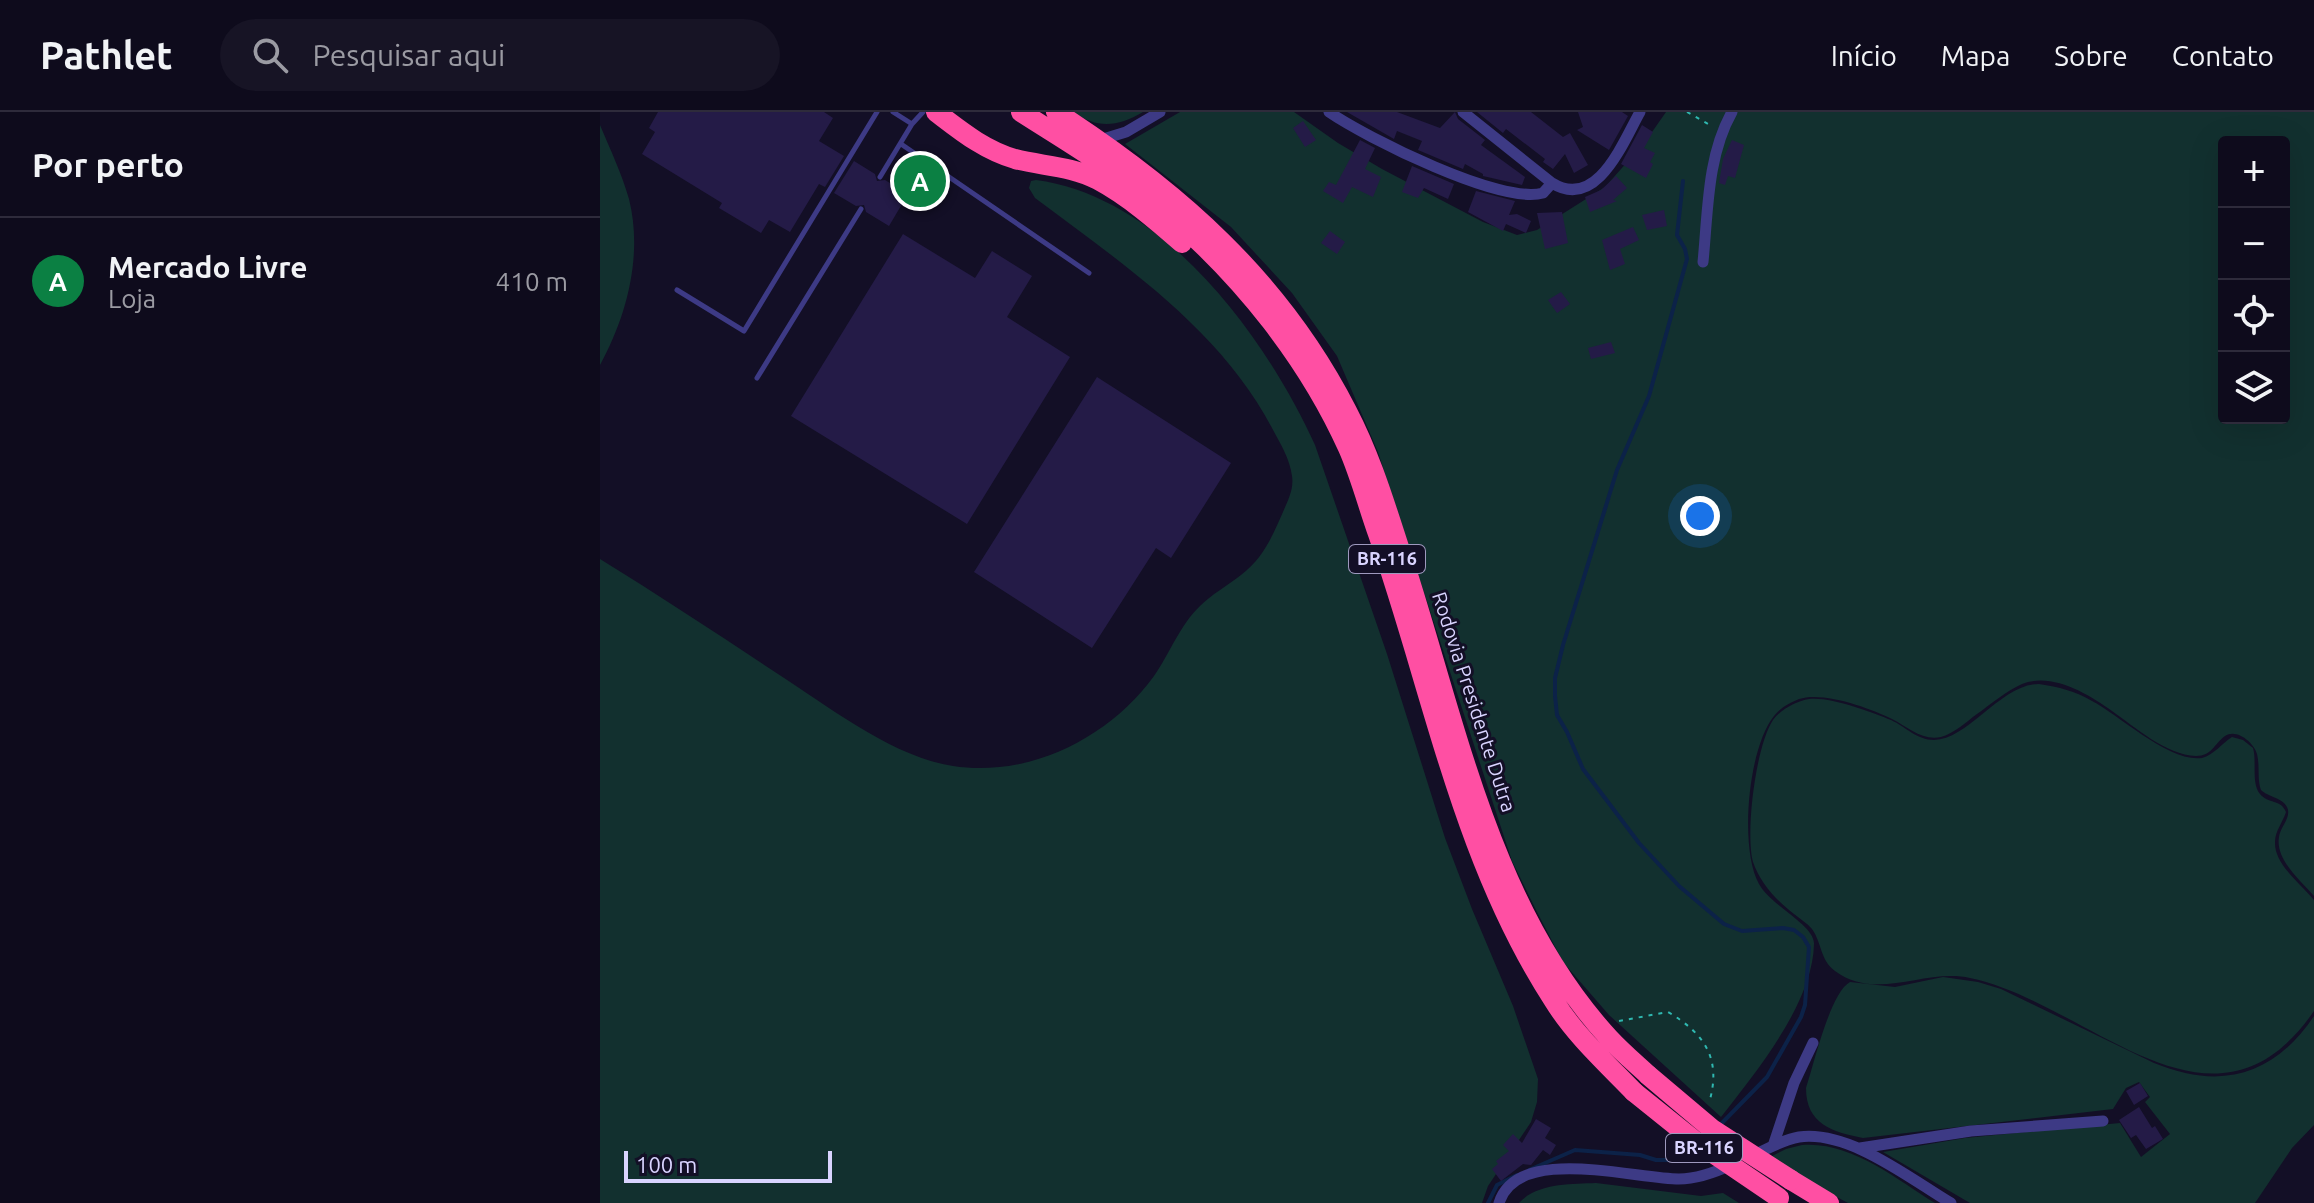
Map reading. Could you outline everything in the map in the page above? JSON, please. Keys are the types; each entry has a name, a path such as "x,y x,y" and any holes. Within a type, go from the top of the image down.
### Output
{"highway":[{"path":"936,112 993,152 1071,169 1098,180 1137,207 1209,267 1256,321 1303,390 1354,492 1377,530"},
{"name":"Rodovia Presidente Dutra","path":"1021,112 1098,162 1169,214 1207,250 1262,311 1313,382 1349,449 1467,822 1520,944 1555,1004 1634,1092 1686,1135 1782,1200"},
{"name":"Rodovia Presidente Dutra","path":"1056,112 1100,140 1172,194 1235,254 1300,333 1347,411 1370,460 1419,606 1458,742 1502,864 1538,937 1578,999 1598,1025 1687,1110 1730,1142 1829,1203"}],"street":[{"path":"1100,140 1126,132 1160,112"},
{"path":"1329,112 1353,128 1430,165 1505,192 1537,195 1552,183"},
{"path":"1463,112 1552,183 1574,191 1597,180 1610,165 1640,112"},
{"path":"1703,262 1715,161 1721,132 1732,112"},
{"path":"1773,1146 1794,1083 1813,1043"},
{"path":"1859,1148 1971,1131 2103,1121"},
{"path":"1499,1203 1511,1182 1529,1174 1577,1169 1667,1178 1703,1175 1786,1140 1808,1136 1859,1148 1951,1203"}],"lane":[{"path":"677,290 744,331 877,112"},
{"path":"893,112 912,124"},
{"path":"880,177 912,124 923,112"},
{"path":"901,144 1089,273"},
{"path":"757,378 861,209"}],"path":[{"path":"1688,113 1714,128"},
{"path":"1598,1025 1668,1012 1688,1024 1706,1042 1713,1069 1711,1099 1706,1110"}],"green space":[{"path":"1073,112 1143,112 1125,121 1108,124 1091,121"},
{"path":"1180,112 1294,112 1382,169 1483,222 1517,235 1537,230 1605,187 1645,142 1666,112 2314,112 2314,896 2290,870 2281,854 2279,837 2288,814 2287,807 2261,790 2257,754 2249,741 2240,735 2225,736 2206,754 2196,756 2173,751 2081,692 2045,681 2033,681 2016,687 1956,730 1934,738 1846,702 1821,697 1799,699 1774,716 1758,751 1749,798 1749,847 1759,884 1812,937 1811,967 1804,990 1780,1036 1721,1117 1609,1015 1563,962 1512,861 1378,452 1337,356 1292,293 1231,227 1125,144"},
{"path":"600,125 629,199 634,242 625,306 600,365"},
{"path":"1031,181 1083,192 1127,213 1167,243 1205,278 1268,360 1315,445 1387,654 1445,838 1513,1006 1538,1079 1537,1102 1531,1122 1488,1186 1482,1203 600,1203 600,559 885,742 930,761 953,766 1011,766 1066,748 1115,717 1136,698 1154,676 1193,614 1255,562 1271,538 1287,503 1292,481 1287,457 1250,392 1197,329 1167,301 1035,198 1029,188"},
{"path":"2039,684 2086,698 2160,746 2189,758 2202,758 2232,737 2243,740 2253,748 2257,789 2263,797 2281,805 2286,812 2275,838 2279,858 2314,900 2314,1011 2275,1053 2235,1071 2192,1072 2149,1059 2015,993 1970,978 1936,977 1884,984 1851,980 1830,967 1812,929 1775,897 1760,877 1753,862 1750,831 1757,768 1767,732 1776,716 1785,709 1809,699 1839,702 1883,717 1917,736 1934,740 1947,738 1959,731 2011,693"},
{"path":"1943,977 2001,989 2154,1063 2201,1076 2223,1076 2263,1065 2298,1037 2314,1016 2314,1125 2292,1148 2255,1203 1970,1203 1883,1152 1965,1138 2120,1123 2141,1157 2170,1134 2145,1102 2150,1097 2139,1082 2126,1088 2113,1109 1863,1138 1831,1129 1816,1118 1807,1100 1806,1088 1829,1014 1843,989 1850,982 1895,987"},
{"path":"1802,1145 1820,1145 1855,1155 1935,1203 1848,1203 1766,1159"},
{"path":"1596,1183 1701,1196 1723,1193 1739,1203 1519,1203 1526,1196 1545,1188"}],"building":[{"path":"658,112 824,112 833,118 819,141 844,156 825,187 819,184 790,232 769,220 761,233 719,208 722,203 642,154 655,132 649,128"},
{"path":"1347,112 1397,112 1440,128 1455,112 1458,119 1485,140 1481,145 1525,177 1522,185 1483,176 1465,164 1463,169 1418,150 1422,141 1397,131 1394,139"},
{"path":"1477,112 1531,112 1563,137 1570,133 1588,165 1574,173 1565,154 1553,169 1543,162 1545,159 1506,129 1503,133"},
{"path":"1578,112 1622,112 1628,116 1609,150 1577,130 1583,127"},
{"path":"1303,121 1316,140 1305,147 1293,128"},
{"path":"1642,125 1653,132 1644,148 1655,153 1646,178 1621,164"},
{"path":"1360,140 1375,148 1365,169 1381,177 1373,197 1352,187 1343,203 1323,191 1329,182 1336,185"},
{"path":"1732,140 1744,145 1735,178 1728,176 1725,185 1719,183 1723,159"},
{"path":"854,161 875,174 877,181 885,180 908,194 889,226 866,212 864,205 856,206 834,193"},
{"path":"1412,166 1454,184 1448,199 1424,188 1418,198 1402,192"},
{"path":"1616,176 1627,188 1613,200 1617,201 1590,212 1585,197 1601,190"},
{"path":"1476,191 1515,201 1509,215 1517,214 1531,221 1526,233 1506,224 1503,231 1468,212"},
{"path":"1664,210 1667,226 1647,230 1642,215"},
{"path":"1562,212 1568,243 1545,249 1537,213"},
{"path":"1633,227 1639,240 1620,249 1625,264 1610,270 1602,240"},
{"path":"1330,231 1345,242 1337,254 1321,243"},
{"path":"903,234 975,278 992,251 1032,276 1007,317 1070,357 967,524 791,416"},
{"path":"1561,292 1570,304 1557,313 1548,300"},
{"path":"1611,342 1615,353 1591,359 1588,348"},
{"path":"1097,377 1231,463 1171,558 1156,548 1092,648 974,572"},
{"path":"2140,1083 2148,1096 2134,1105 2126,1091"},
{"path":"2139,1107 2163,1139 2146,1149 2136,1135 2131,1138 2119,1120"},
{"path":"1536,1119 1551,1128 1545,1138 1556,1145 1550,1155 1543,1150 1531,1165 1523,1164 1501,1181 1492,1169 1498,1164 1496,1161 1509,1151 1503,1145 1513,1134 1522,1143"}],"waterway":[{"path":"1683,181 1677,235 1687,259 1649,396 1617,470 1563,645 1555,678 1555,696 1557,715 1583,769 1639,843 1679,886 1724,924 1742,931 1794,930 1809,947 1805,1005 1801,1017 1767,1077 1720,1125"},
{"path":"1529,1170 1575,1150 1671,1160 1693,1149"},
{"path":"1488,1203 1497,1185 1517,1175"}],"place":[{"name":"Mercado Livre","path":"920,181"}]}
